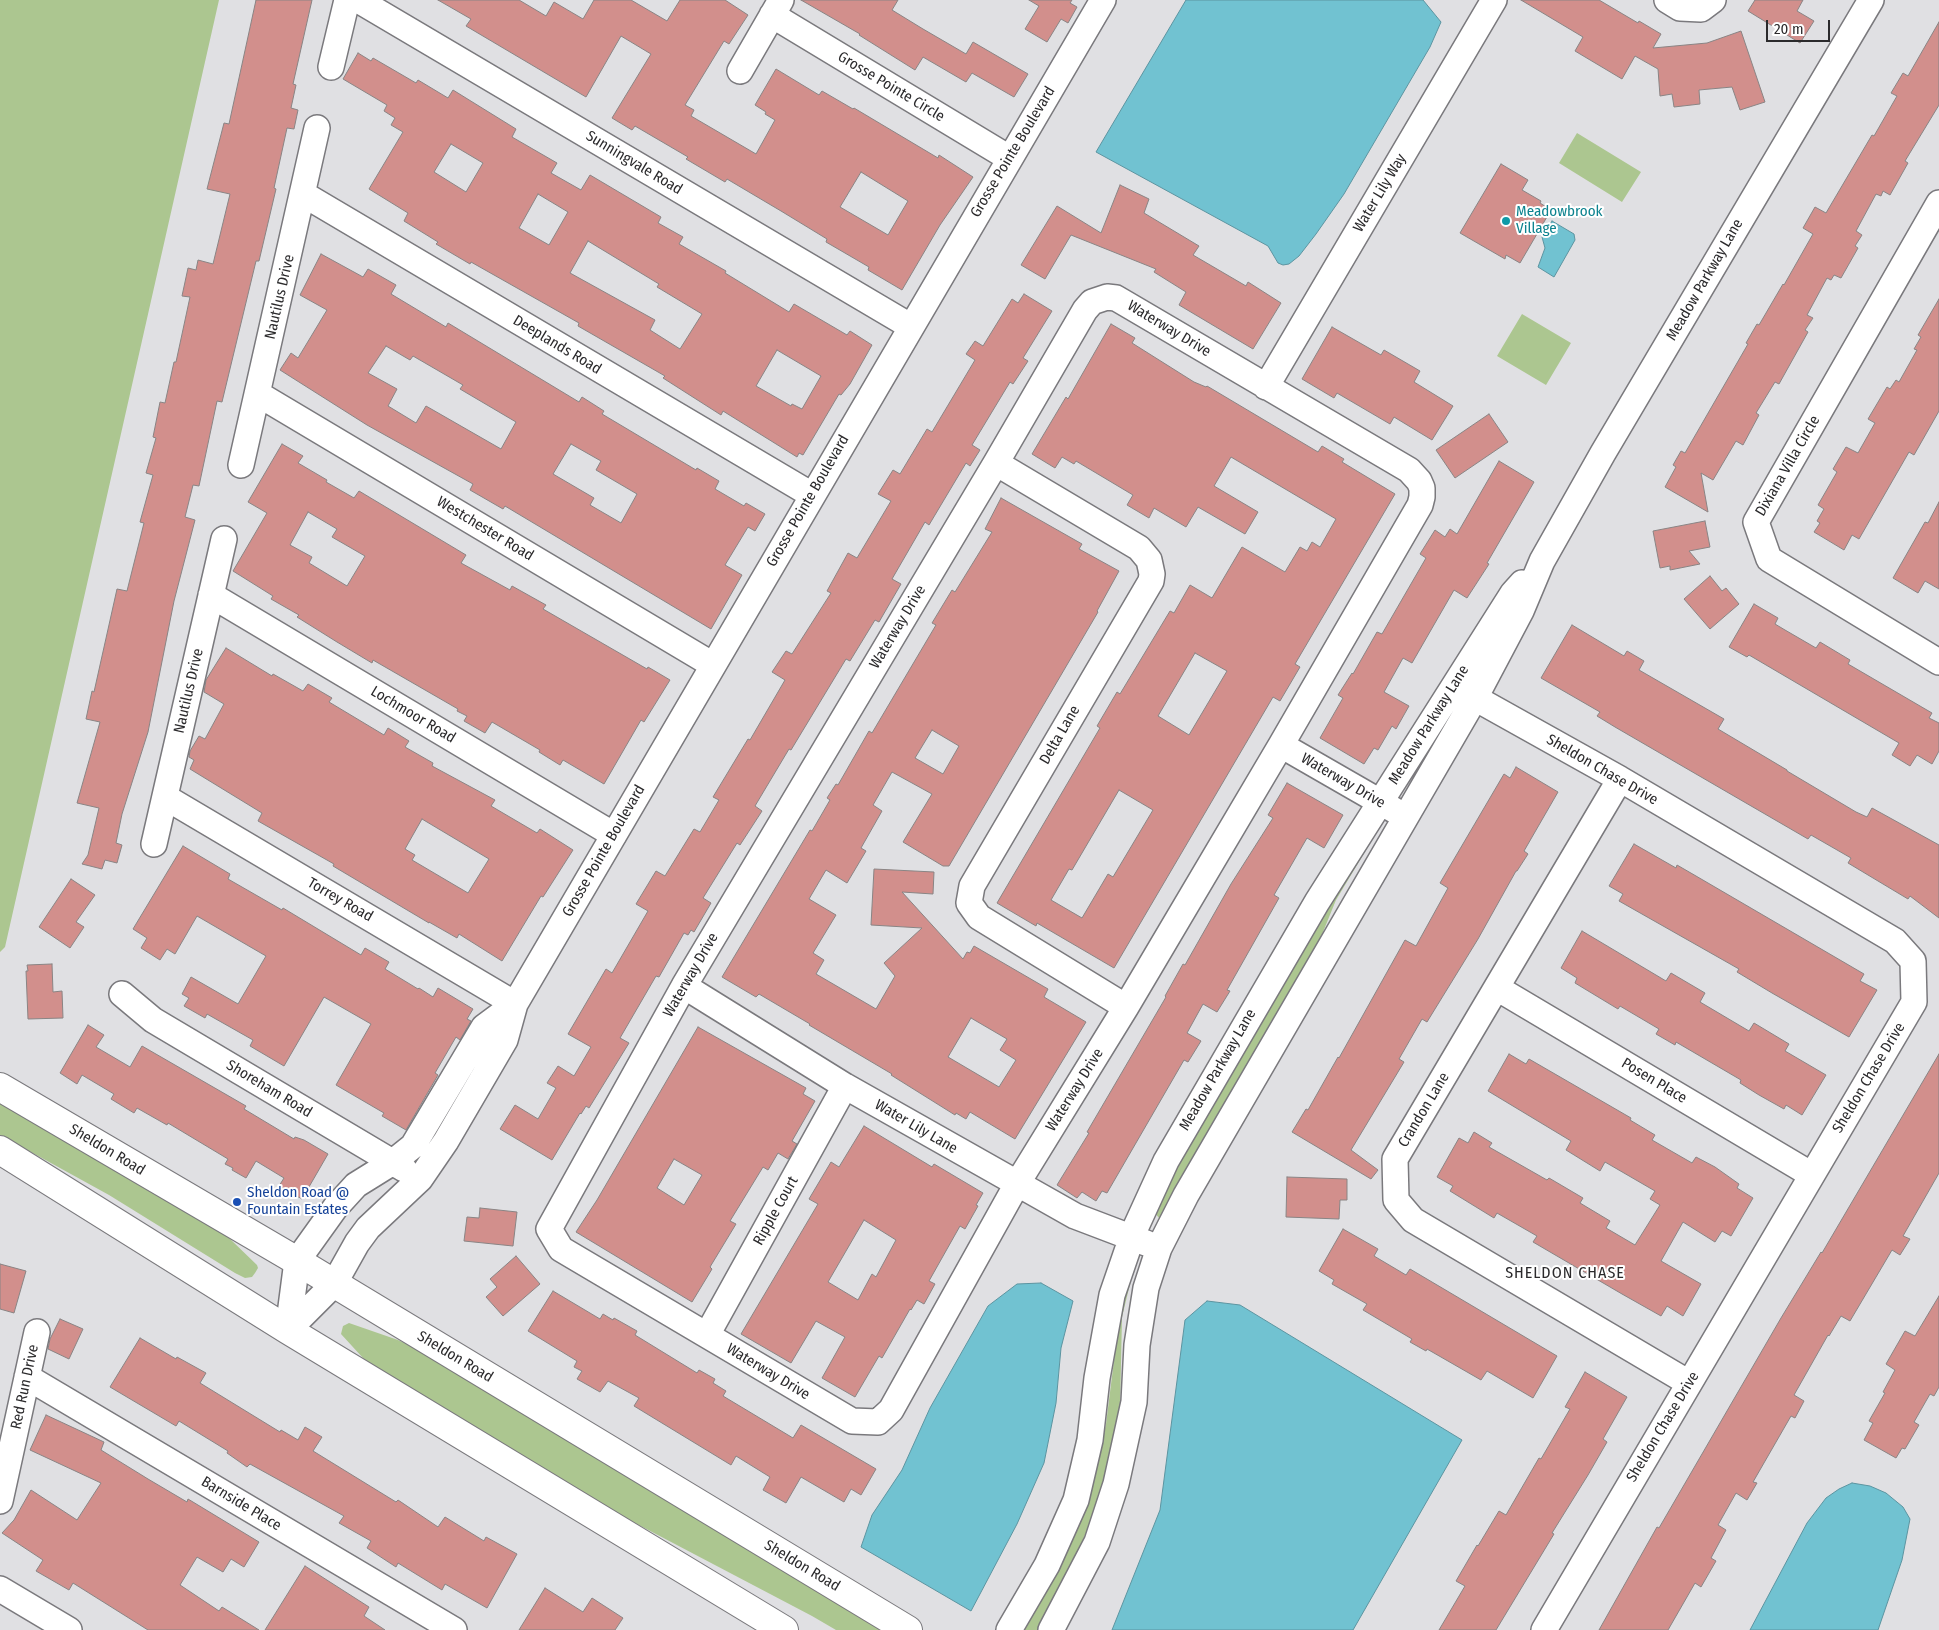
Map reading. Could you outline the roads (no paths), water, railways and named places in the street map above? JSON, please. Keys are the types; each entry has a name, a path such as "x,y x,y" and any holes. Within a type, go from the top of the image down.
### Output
{"main road":[{"name":"Sheldon Road","path":"0,1086 297,1261 908,1630"},
{"path":"0,1150 288,1330 784,1630"}],"street":[{"path":"331,67 346,0"},
{"name":"Sunningvale Road","path":"358,0 910,326"},
{"name":"Grosse Pointe Boulevard","path":"288,1330 334,1284 362,1236 420,1179 446,1141 505,1040 515,1004 910,326 1103,0"},
{"name":"Water Lily Way","path":"1266,387 1494,0"},
{"path":"1667,0 1680,8 1701,9 1713,0"},
{"name":"Meadow Parkway Lane","path":"1051,1630 1097,1542 1116,1484 1134,1402 1137,1345 1146,1288 1158,1248 1186,1195 1475,698 1521,611 1542,561 1603,453 1871,0"},
{"name":"Grosse Pointe Circle","path":"740,71 777,8 1009,158"},
{"name":"Nautilus Drive","path":"241,465 318,128"},
{"name":"Deeplands Road","path":"303,194 812,495"},
{"name":"Dixiana Villa Circle","path":"1939,203 1756,522 1769,559 1939,662"},
{"name":"Waterway Drive","path":"1100,298 1116,298 1266,387 1409,470 1415,475 1422,488 1420,505 1126,1007 1017,1184 891,1410 878,1422 852,1421 561,1249 549,1229 684,986 996,463 1085,310 1100,298"},
{"name":"Westchester Road","path":"258,394 713,665"},
{"name":"Delta Lane","path":"996,463 1139,548 1149,560 1152,574 1151,581 972,886 969,903 979,917 1126,1007"},
{"name":"Nautilus Drive","path":"154,844 224,539"},
{"name":"Meadow Parkway Lane","path":"1009,1630 1047,1565 1076,1500 1090,1440 1097,1378 1112,1295 1132,1237 1170,1153 1317,902 1513,593 1542,561"},
{"name":"Lochmoor Road","path":"211,595 614,835"},
{"name":"Sheldon Chase Drive","path":"1475,698 1620,780 1895,941 1913,961 1914,1002 1544,1630"},
{"name":"Waterway Drive","path":"1281,745 1406,817"},
{"name":"Crandon Lane","path":"1620,780 1395,1160 1396,1200 1413,1220 1689,1383"},
{"name":"Torrey Road","path":"165,797 515,1004"},
{"name":"Water Lily Lane","path":"684,986 845,1086 1074,1216 1158,1248"},
{"name":"Posen Place","path":"1497,988 1812,1175"},
{"name":"Shoreham Road","path":"122,994 153,1020 420,1179"},
{"name":"Grosse Pointe Boulevard","path":"288,1330 297,1261 331,1213 356,1185 393,1162 413,1146 484,1027 515,1004"},
{"name":"Ripple Court","path":"707,1335 845,1086"},
{"path":"331,1213 362,1236"},
{"name":"Red Run Drive","path":"0,1501 37,1332"},
{"name":"Barnside Place","path":"27,1377 454,1630"},
{"path":"0,1589 70,1630"}],"water":[{"path":"1186,0 1423,0 1441,22 1430,47 1344,194 1299,256 1289,264 1283,265 1278,263 1268,246 1096,152"},
{"path":"1552,221 1574,234 1575,240 1554,277 1538,267 1545,248 1542,237"},
{"path":"1041,1283 1073,1301 1061,1348 1056,1403 1044,1463 1017,1524 971,1611 861,1547 872,1515 902,1470 930,1408 988,1306 1017,1284"},
{"path":"1207,1301 1240,1305 1462,1440 1353,1630 1112,1630 1160,1510 1185,1320"},
{"path":"1852,1483 1870,1486 1886,1493 1903,1507 1910,1519 1902,1560 1878,1630 1750,1630 1807,1523 1826,1498"}],"place":[{"name":"Meadowbrook Village","path":"1506,221"},
{"name":"Sheldon Road @ Fountain Estates","path":"237,1202"}],"district":[{"name":"SHELDON CHASE","path":"1565,1274"}]}
